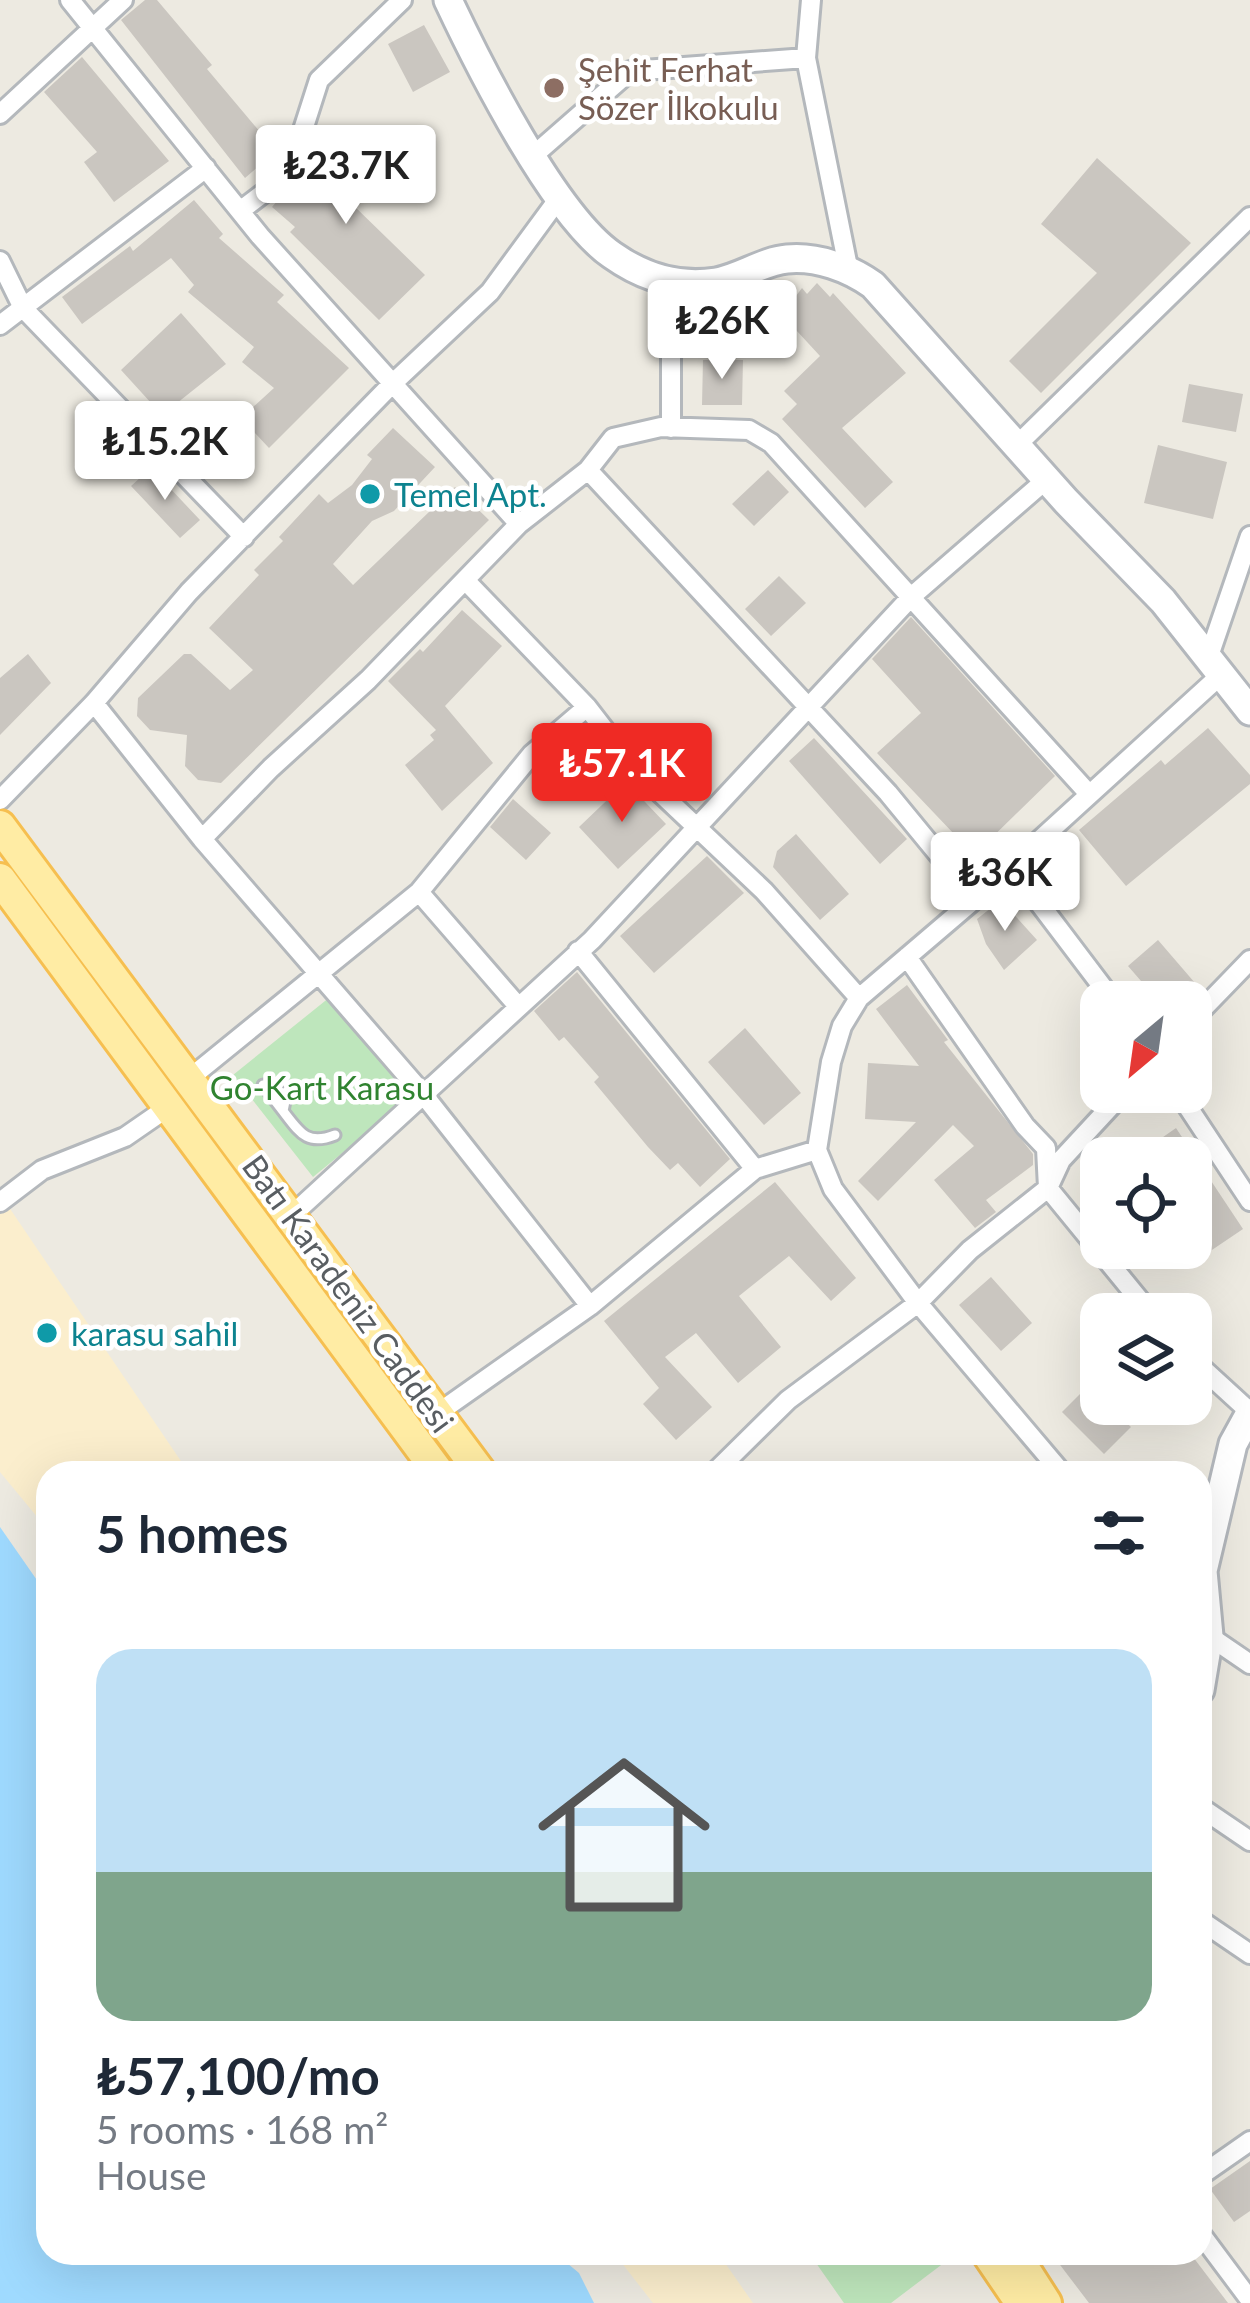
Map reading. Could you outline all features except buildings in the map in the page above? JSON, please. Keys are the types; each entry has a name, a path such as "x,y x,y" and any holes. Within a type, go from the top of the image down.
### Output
{"main road":[{"name":"Batı Karadeniz Caddesi","path":"0,826 472,1461"},
{"name":"Batı Karadeniz Caddesi","path":"0,879 430,1461"},
{"path":"995,2265 1021,2303"},
{"path":"1022,2265 1046,2303"}],"street":[{"path":"70,0 241,212 519,524"},
{"path":"0,113 123,0"},
{"path":"241,212 274,185 293,158 319,80 402,0"},
{"path":"811,0 806,58 848,267"},
{"path":"458,5 559,198 610,254 664,283 717,282 787,259 848,267 873,285 1163,601 1250,711"},
{"path":"534,155 629,71 806,58"},
{"path":"0,325 206,168"},
{"path":"0,800 94,703 189,592 391,385 490,292 559,198"},
{"path":"1017,446 1250,217"},
{"path":"0,261 22,308 244,537"},
{"path":"664,283 671,343 671,428"},
{"path":"202,839 368,680 519,524 588,470 613,438 671,428 748,430 771,443 1089,794"},
{"path":"588,470 888,793 975,899"},
{"path":"292,1216 578,952 911,597 1047,479"},
{"path":"1052,1461 918,1304 833,1189 817,1150 831,1062 842,1027 860,998 1089,794 1216,665 1250,536"},
{"path":"465,580 586,707 634,769 764,891 860,998"},
{"path":"94,703 202,839 423,1094 590,1306"},
{"path":"190,1078 419,892 532,754 586,707"},
{"path":"1011,866 1098,981"},
{"path":"419,892 518,1005"},
{"path":"578,952 755,1169"},
{"path":"908,957 1025,1126 1046,1148 1048,1188 1134,1293"},
{"path":"1212,1001 1248,966"},
{"path":"0,1202 42,1170 125,1137 167,1108"},
{"path":"726,1461 788,1400 918,1304 970,1250 1048,1188 1061,1160 1105,1113"},
{"path":"1192,1113 1250,1201"},
{"path":"438,1413 590,1306 755,1169 817,1150"},
{"path":"1212,1378 1250,1413 1233,1444 1212,1527"},
{"path":"1212,1624 1250,1664"},
{"path":"1212,1816 1250,1841"},
{"path":"1212,1928 1250,1954"},
{"path":"1212,2168 1250,2141"},
{"path":"1212,2249 1250,2300"}],"lane":[{"path":"263,1084 303,1138 319,1141 335,1135"},
{"path":"283,1111 287,1091"}],"green space":[{"name":"Go-Kart Karasu","path":"330,997 412,1096 313,1177 233,1075"},
{"path":"817,2265 941,2265 891,2303 844,2303"}],"sand":[{"name":"karasu sahil","path":"0,1194 181,1461 36,1461 36,1516 0,1472"},
{"path":"623,2265 726,2265 753,2303 653,2303"}],"water":[{"path":"0,1527 36,1579 36,2265 569,2265 579,2273 594,2303 0,2303"}],"place":[{"name":"Şehit Ferhat Sözer İlkokulu","path":"554,88"},
{"name":"Temel Apt.","path":"370,494"},
{"name":"karasu sahil","path":"47,1333"}]}
